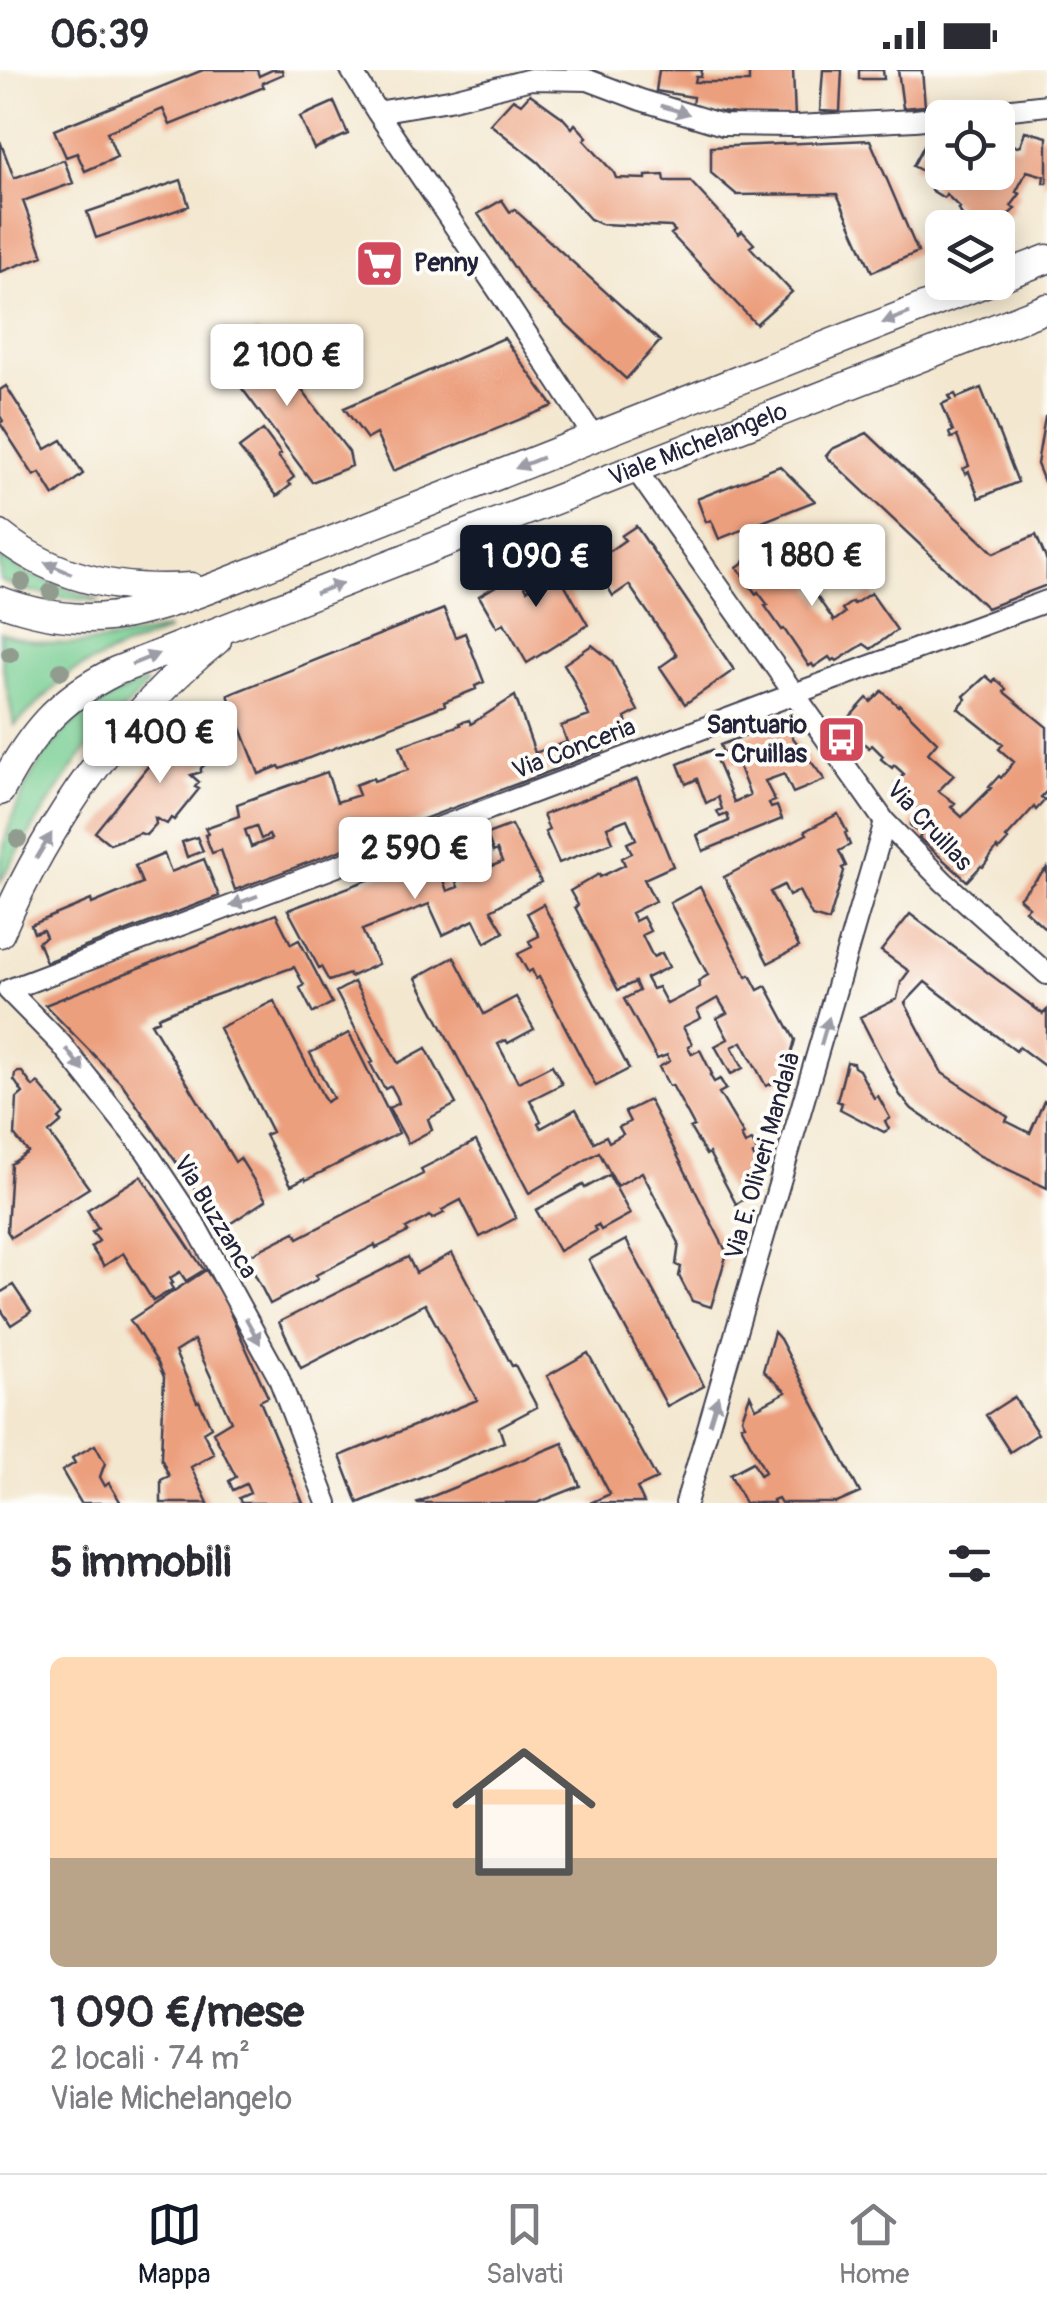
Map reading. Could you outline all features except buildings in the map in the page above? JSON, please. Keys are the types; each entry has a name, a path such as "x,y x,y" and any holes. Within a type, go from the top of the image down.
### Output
{"street":[{"path":"351,70 594,438"},
{"path":"377,112 449,100 531,79 588,80 724,125 914,120 1047,105"},
{"path":"1015,271 1047,259"},
{"name":"Viale Michelangelo","path":"0,601 38,614 84,619 156,608 942,300"},
{"name":"Viale Michelangelo","path":"0,791 23,748 41,726 71,697 128,666 1047,308"},
{"name":"Via Cruillas","path":"634,467 886,822 944,882 1047,974"},
{"path":"0,535 29,556 100,583 154,588 222,584"},
{"name":"Via Conceria","path":"4,989 1047,601"},
{"path":"0,933 38,854 95,769 179,673 238,623"},
{"name":"Via E. Oliveri Mandalà","path":"686,1503 886,822"},
{"name":"Via Buzzanca","path":"4,989 62,1044 134,1135 194,1224 278,1376 327,1503"}],"green space":[{"path":"0,557 26,573 101,601 50,596 0,581"},
{"path":"166,629 71,672 14,726 0,632 62,644 104,641"},
{"path":"147,683 144,689 69,773 0,882 13,817 46,754 82,715"}],"place":[{"name":"Penny","path":"379,263"},
{"name":"Santuario - Cruillas","path":"842,739"}]}
